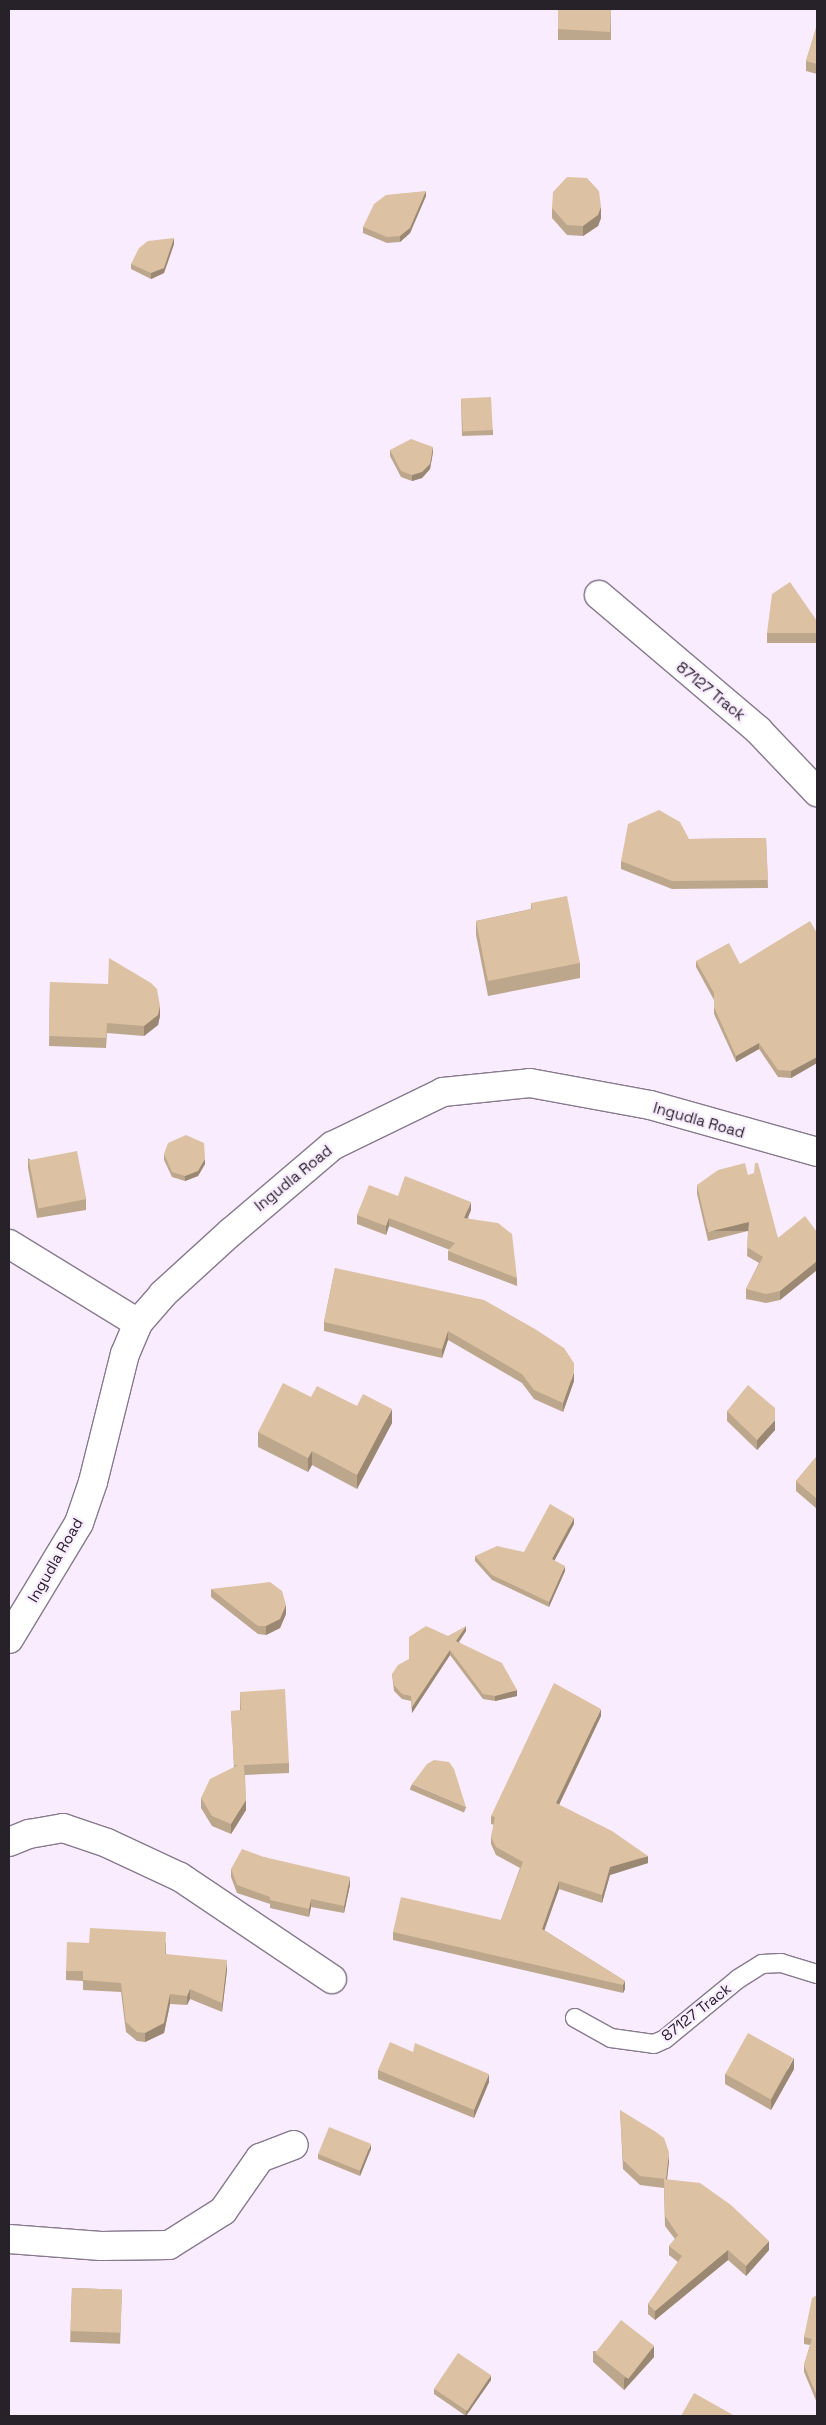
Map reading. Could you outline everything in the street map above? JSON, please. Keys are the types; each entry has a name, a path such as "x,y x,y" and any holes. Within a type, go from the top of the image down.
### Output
{"street":[{"name":"87127 Track","path":"599,595 758,730 817,792"},
{"name":"Ingudla Road","path":"9,1639 79,1523 93,1482 125,1354 138,1323 163,1294 231,1232 332,1146 443,1092 530,1083 650,1105 817,1152"},
{"path":"9,1244 138,1323"},
{"path":"9,1842 28,1834 63,1828 107,1843 180,1877 332,1979"},
{"path":"9,2240 101,2246 169,2245 223,2211 260,2158 294,2145"}],"lane":[{"name":"87127 Track","path":"575,2018 611,2038 654,2044 665,2039 738,1979 762,1964 781,1963 817,1974"}],"building":[{"path":"558,9 611,9 610,32 558,29"},
{"path":"817,25 817,64 806,61"},
{"path":"567,177 587,178 599,191 601,207 598,215 583,226 567,225 552,208 553,192"},
{"path":"426,191 410,228 400,236 387,237 363,227 374,204 386,195"},
{"path":"174,238 164,268 151,273 131,264 139,248 148,241"},
{"path":"491,397 493,430 463,432 461,399"},
{"path":"411,439 433,447 430,464 422,472 412,475 401,471 390,450"},
{"path":"790,582 817,621 817,633 767,633 772,594"},
{"path":"659,810 680,822 689,839 766,838 768,880 672,881 621,861 628,824"},
{"path":"567,896 580,963 488,981 476,921 532,909 531,903"},
{"path":"810,921 817,933 817,1057 791,1071 778,1070 759,1043 736,1056 714,1007 714,993 696,961 729,943 740,964"},
{"path":"109,958 151,983 157,989 160,1006 158,1015 144,1026 107,1023 106,1038 49,1036 50,982 108,984"},
{"path":"186,1135 204,1143 205,1159 198,1171 185,1176 172,1172 164,1154 168,1143"},
{"path":"77,1151 86,1199 38,1208 29,1160"},
{"path":"745,1163 748,1175 754,1173 755,1163 758,1163 778,1238 805,1216 817,1232 817,1261 780,1291 766,1294 746,1289 763,1257 747,1247 749,1222 708,1232 697,1185 718,1170"},
{"path":"405,1176 471,1202 464,1218 498,1223 512,1234 517,1278 448,1251 455,1243 389,1218 386,1226 357,1215 369,1185 398,1196"},
{"path":"335,1268 484,1300 535,1329 564,1348 574,1363 574,1372 563,1403 534,1390 522,1374 448,1331 442,1349 324,1322"},
{"path":"283,1383 311,1397 317,1386 357,1406 363,1394 392,1409 357,1475 312,1451 308,1458 258,1432"},
{"path":"748,1385 775,1408 775,1420 757,1440 727,1411"},
{"path":"817,1456 817,1499 796,1481"},
{"path":"550,1504 574,1518 552,1559 565,1566 549,1602 492,1575 475,1556 497,1546 524,1552"},
{"path":"270,1582 282,1591 286,1605 280,1619 266,1626 258,1626 211,1589"},
{"path":"426,1626 448,1636 466,1626 456,1641 502,1663 517,1690 495,1696 483,1694 450,1650 412,1707 411,1696 402,1694 394,1685 392,1674 398,1665 409,1659 409,1637"},
{"path":"554,1683 601,1709 556,1803 612,1831 648,1856 610,1867 602,1895 559,1881 542,1929 625,1981 623,1985 393,1932 401,1897 501,1920 523,1862 496,1847 491,1837 495,1817 491,1816"},
{"path":"285,1689 289,1763 244,1765 246,1800 231,1824 212,1816 201,1798 210,1779 238,1765 234,1765 231,1711 241,1710 240,1692"},
{"path":"434,1760 449,1762 454,1769 466,1807 412,1784 427,1764"},
{"path":"242,1849 264,1857 350,1877 344,1906 311,1899 309,1909 270,1900 270,1897 237,1885 231,1869"},
{"path":"90,1928 166,1932 165,1954 227,1960 222,2003 190,1989 187,1996 170,1994 164,2023 145,2033 137,2032 126,2022 121,1983 83,1980 83,1971 66,1971 67,1942 89,1943"},
{"path":"748,2033 793,2058 771,2099 725,2074"},
{"path":"390,2042 413,2052 415,2043 489,2074 474,2110 378,2070"},
{"path":"620,2110 664,2138 669,2152 666,2179 640,2176 623,2160"},
{"path":"329,2127 371,2144 360,2171 318,2154"},
{"path":"664,2179 700,2183 731,2205 769,2241 746,2266 728,2250 655,2311 648,2304 682,2256 669,2246 678,2235 665,2216"},
{"path":"72,2288 122,2290 120,2333 70,2331"},
{"path":"817,2295 817,2396 804,2365 812,2339 804,2337 812,2298"},
{"path":"621,2320 654,2346 628,2379 595,2353"},
{"path":"458,2353 491,2375 467,2411 434,2389"},
{"path":"694,2393 735,2416 681,2416"}]}
